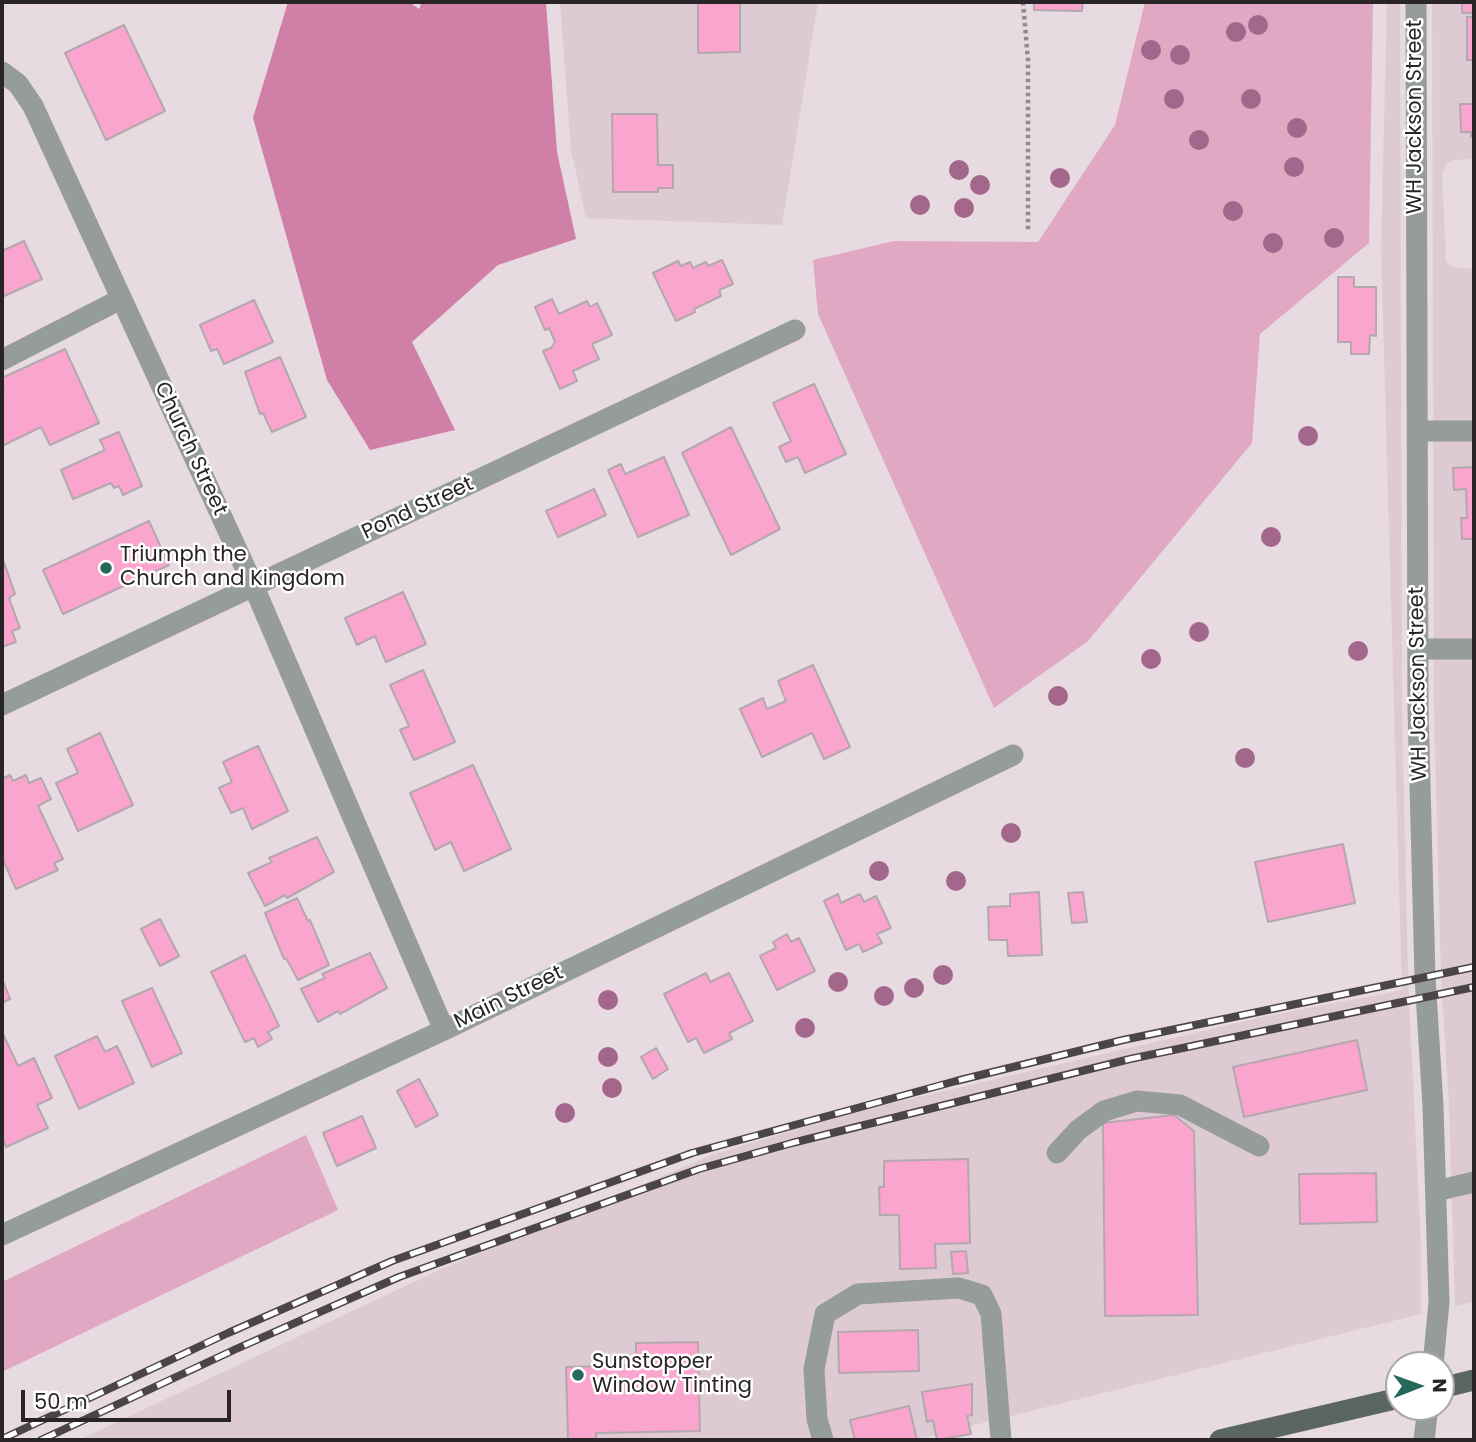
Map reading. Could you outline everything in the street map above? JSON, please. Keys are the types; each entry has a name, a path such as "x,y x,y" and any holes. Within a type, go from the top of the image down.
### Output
{"main road":[{"path":"1455,1385 1474,1380"},
{"path":"1220,1440 1385,1401"}],"street":[{"name":"WH Jackson Street","path":"1416,2 1418,649 1425,976 1439,1302 1434,1351"},
{"name":"Church Street","path":"2,72 18,84 33,106 254,587 443,1030"},
{"path":"2,360 121,299"},
{"name":"Pond Street","path":"2,705 795,330"},
{"path":"1418,431 1474,431"},
{"path":"1418,649 1474,649"},
{"name":"Main Street","path":"2,1235 443,1030 1013,755"},
{"path":"1057,1153 1078,1130 1104,1111 1137,1101 1180,1105 1259,1146"},
{"path":"1436,1191 1474,1182"},
{"path":"823,1440 817,1419 814,1369 825,1314 858,1294 959,1288 982,1295 991,1314 1001,1440"},
{"path":"1424,1440 1427,1421"}],"path":[{"path":"1023,2 1028,60 1028,232"}],"shaded area":[{"path":"288,2 409,2 419,9 422,2 546,2 557,152 576,239 498,265 412,342 455,430 370,450 327,380 253,118"},
{"path":"560,2 818,2 782,225 586,218 571,150"},
{"path":"1145,2 1373,2 1369,243 1260,334 1252,443 1088,641 994,708 818,314 813,260 894,241 1038,242 1115,125"},
{"path":"1387,2 1400,2 1402,709 1408,977 1421,1248 1421,1314 914,1440 79,1440 435,1272 712,1155 854,1112 1263,1017 1402,990 1381,249"},
{"path":"1432,2 1474,2 1474,159 1447,163 1442,173 1446,261 1452,267 1474,269 1474,1302 1455,1306 1449,1105 1441,976 1434,708"},
{"path":"306,1135 338,1210 2,1372 2,1282"}],"building":[{"path":"698,2 740,2 740,52 698,53"},
{"path":"1034,2 1083,2 1082,11 1034,10"},
{"path":"1462,2 1474,2 1474,13 1462,13"},
{"path":"1467,17 1474,17 1474,60 1467,60"},
{"path":"124,25 165,111 106,140 65,53"},
{"path":"1460,104 1474,104 1474,136 1471,137 1471,132 1461,132"},
{"path":"612,114 657,114 658,165 673,165 673,188 658,188 658,192 613,192"},
{"path":"24,241 42,279 2,297 2,251"},
{"path":"722,260 733,284 719,290 721,296 676,321 653,273 678,261 681,266 690,262 693,268 706,262 708,266"},
{"path":"1338,277 1354,277 1354,287 1376,287 1376,336 1370,335 1369,354 1351,354 1351,342 1338,342"},
{"path":"552,299 559,314 587,301 590,307 597,303 612,335 592,344 599,359 573,371 577,381 560,389 543,351 551,348 555,342 549,328 545,330 535,307"},
{"path":"254,300 273,342 224,364 217,349 211,351 200,325"},
{"path":"65,349 99,423 50,445 41,427 2,446 2,378"},
{"path":"280,357 306,417 272,432 263,413 260,414 245,372"},
{"path":"814,384 846,454 805,473 798,457 786,462 779,447 791,441 773,403"},
{"path":"731,427 780,529 731,555 682,453"},
{"path":"119,432 142,486 123,495 119,486 114,488 111,483 73,499 61,470 105,450 100,440"},
{"path":"664,457 689,515 638,537 608,470 621,464 625,474"},
{"path":"1474,467 1474,539 1462,539 1461,518 1467,518 1466,489 1454,490 1453,468"},
{"path":"594,489 606,515 558,537 546,511"},
{"name":"Triumph the Church and Kingdom","path":"149,521 169,565 63,614 43,570"},
{"path":"4,562 15,594 9,598 20,628 12,631 16,642 2,647 2,563"},
{"path":"403,592 426,644 386,662 375,636 357,645 345,618"},
{"path":"813,665 850,747 824,759 812,733 762,757 740,709 763,698 767,709 786,701 778,681"},
{"path":"423,670 455,742 414,760 400,730 409,726 390,685"},
{"path":"100,733 133,805 78,831 56,783 78,773 67,749"},
{"path":"258,746 288,811 252,829 243,808 231,813 219,788 232,782 223,762"},
{"path":"473,765 511,849 464,871 451,842 435,850 410,793"},
{"path":"10,775 13,781 26,775 29,783 41,778 51,799 38,806 63,859 54,863 58,870 16,889 2,858 2,779"},
{"path":"317,837 334,872 287,898 285,895 265,906 248,873 272,862 269,858"},
{"path":"1343,844 1355,903 1268,922 1255,862"},
{"path":"1039,892 1042,955 1008,956 1007,940 989,940 988,907 1010,906 1010,894"},
{"path":"1083,892 1087,922 1072,923 1068,893"},
{"path":"838,894 841,903 860,894 864,902 876,896 891,928 877,934 882,943 863,952 859,944 846,950 824,901"},
{"path":"297,898 308,921 310,920 329,965 298,980 286,958 284,959 265,913"},
{"path":"160,919 179,956 160,966 141,929"},
{"path":"787,934 791,942 799,938 815,971 777,990 760,956 776,948 773,942"},
{"path":"370,953 387,988 340,1014 338,1011 318,1022 301,989 325,978 322,974"},
{"path":"245,955 279,1026 268,1032 272,1039 258,1047 254,1038 245,1042 211,972"},
{"path":"706,973 710,982 729,973 753,1021 729,1033 732,1039 704,1053 696,1038 688,1042 664,994"},
{"path":"2,978 10,999 2,1003"},
{"path":"152,988 182,1053 152,1067 122,1001"},
{"path":"3,1034 18,1066 34,1058 52,1098 37,1105 48,1128 6,1147 2,1137"},
{"path":"97,1036 105,1052 117,1046 134,1083 79,1109 55,1056"},
{"path":"1357,1040 1367,1090 1244,1117 1233,1067"},
{"path":"656,1048 668,1069 653,1079 641,1057"},
{"path":"419,1079 438,1115 416,1127 397,1091"},
{"path":"1174,1115 1194,1131 1198,1315 1105,1316 1103,1123"},
{"path":"362,1116 376,1148 337,1166 323,1133"},
{"path":"968,1159 970,1243 935,1244 936,1268 900,1269 899,1215 880,1215 879,1187 884,1187 884,1161"},
{"path":"1376,1173 1377,1222 1300,1224 1299,1174"},
{"path":"966,1251 968,1273 953,1274 951,1252"},
{"path":"918,1330 919,1371 839,1373 838,1332"},
{"path":"698,1342 700,1431 596,1433 596,1440 568,1440 566,1367 636,1365 636,1343"},
{"path":"972,1384 972,1415 967,1416 971,1434 937,1440 933,1420 927,1422 922,1392"},
{"path":"909,1406 917,1440 855,1440 850,1420"}],"railway":[{"path":"2,1439 228,1333 392,1261 692,1153 956,1081 1123,1040 1474,967"},
{"path":"41,1440 399,1277 699,1169 792,1143 1130,1059 1474,987"}],"place":[{"name":"Triumph the Church and Kingdom","path":"106,568"},
{"name":"Sunstopper Window Tinting","path":"578,1375"}]}
